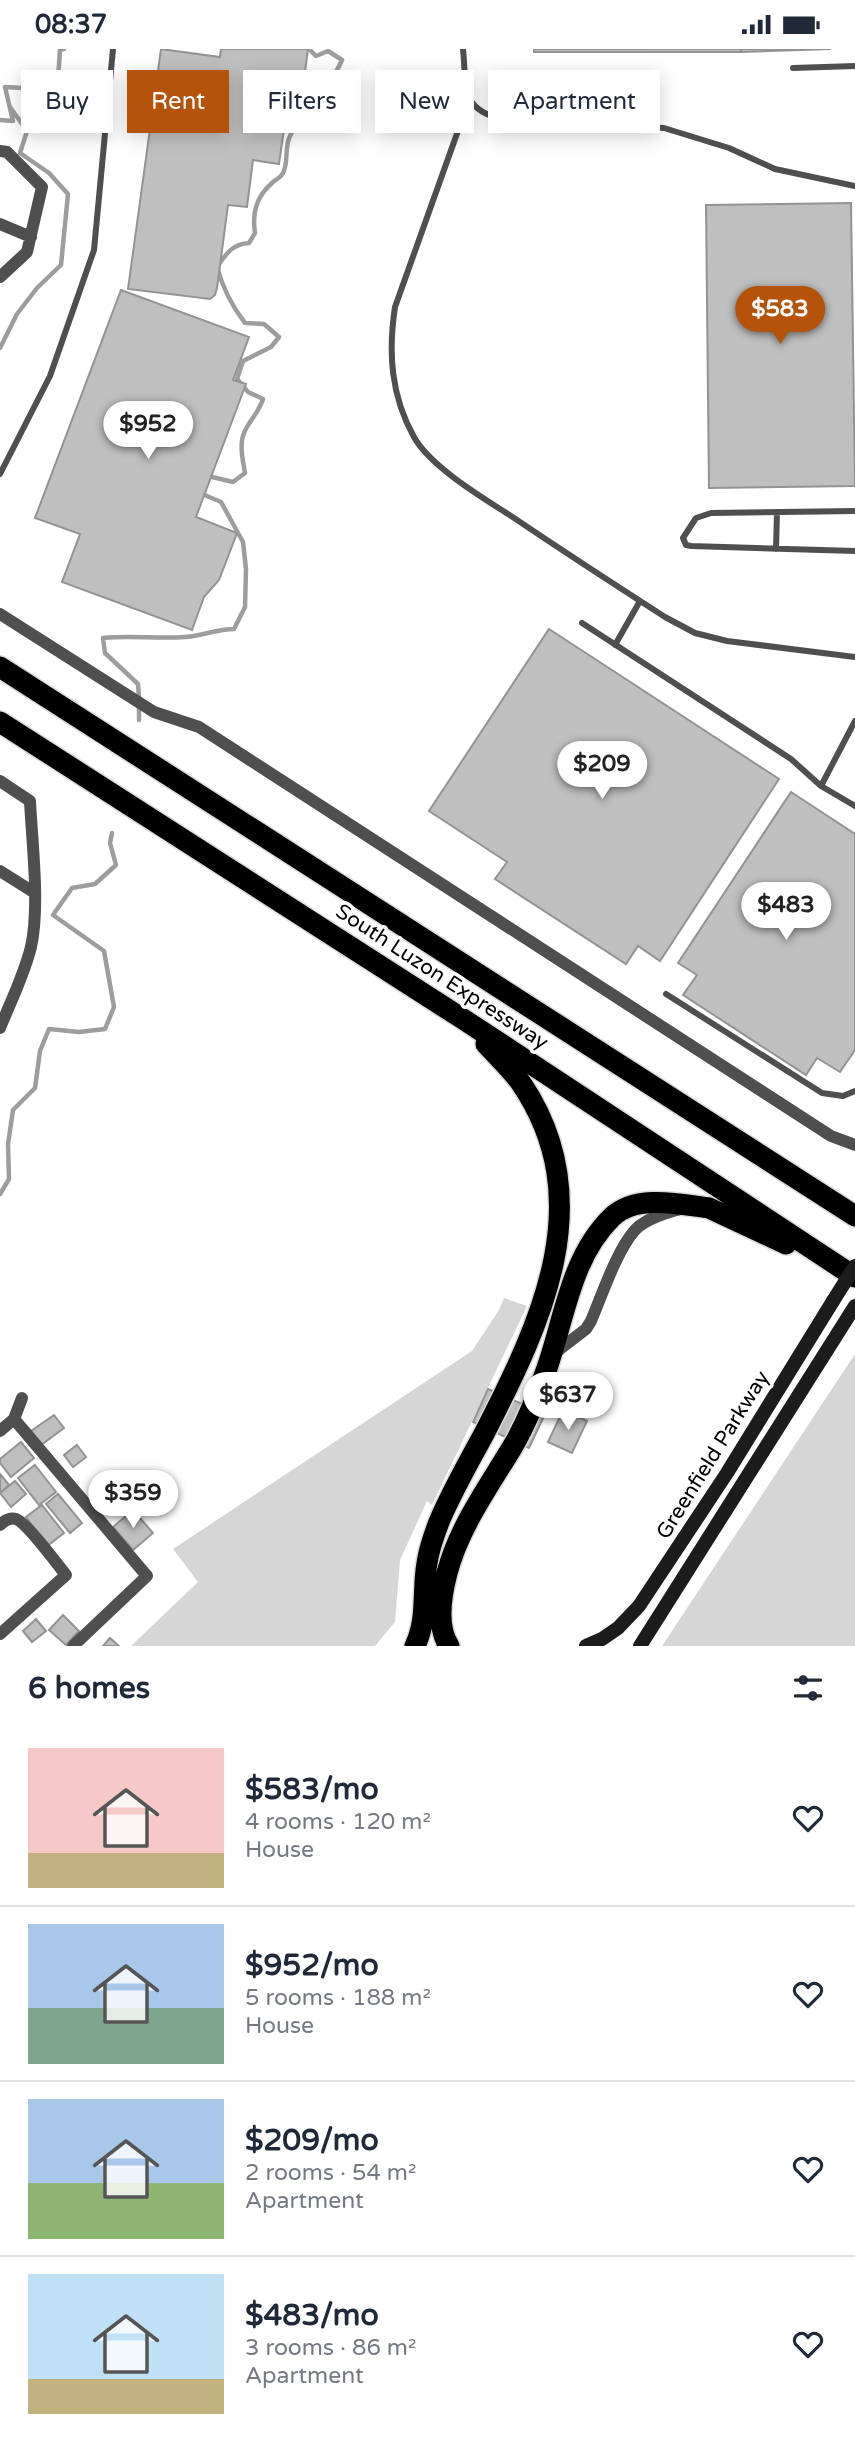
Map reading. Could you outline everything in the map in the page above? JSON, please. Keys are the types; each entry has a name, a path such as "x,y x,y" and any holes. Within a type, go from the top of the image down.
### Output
{"highway":[{"name":"South Luzon Expressway","path":"0,667 855,1216"},
{"name":"South Luzon Expressway","path":"0,722 463,1019 855,1277"},
{"path":"415,1646 423,1624 427,1563 433,1538 503,1396 537,1318 552,1271 560,1231 559,1180 553,1151 542,1122 520,1081 463,1019"},
{"path":"449,1646 441,1616 444,1587 452,1559 470,1520 515,1442 547,1368 570,1285 593,1243 612,1217 630,1205 654,1202 709,1208 833,1263"}],"main road":[{"name":"Greenfield Parkway","path":"586,1646 618,1629 639,1607 727,1473 855,1266"},
{"name":"Greenfield Parkway","path":"640,1646 853,1310"}],"street":[{"path":"0,151 7,152 43,187 27,252 0,277"},
{"path":"0,224 31,237"},
{"path":"0,614 154,712 199,727 831,1136 855,1145"},
{"path":"0,781 30,801 35,893 32,944 0,1028"},
{"path":"0,871 35,893"},
{"path":"547,1368 563,1345 586,1329 636,1228 666,1213 692,1206"},
{"path":"0,1431 13,1419 22,1398"},
{"path":"13,1419 148,1576 74,1646"},
{"path":"0,1525 6,1520 16,1519 25,1525 66,1575 3,1626"}],"lane":[{"path":"0,474 50,376 94,250 113,49"},
{"path":"463,49 465,70"},
{"path":"793,68 855,66"},
{"path":"474,105 482,114 501,119 664,128 729,148 775,169 855,186"},
{"path":"457,133 395,307 390,337 396,392 415,439 429,456 471,490 665,617 695,633 727,641 855,657"},
{"path":"855,511 700,515 682,538 686,545 691,546 855,551"},
{"path":"776,549 777,512"},
{"path":"615,645 640,601"},
{"path":"582,623 791,759 821,786 855,806"},
{"path":"821,786 855,724"},
{"path":"666,994 822,1093 843,1096 855,1091"}],"shaded area":[{"path":"504,1298 527,1306 432,1505 427,1501 400,1560 395,1622 375,1646 131,1646 198,1582 173,1549 472,1351"},
{"path":"855,1354 855,1646 662,1646"}],"building":[{"path":"161,49 220,57 221,49 308,49 305,70 243,70 243,133 283,133 279,164 253,160 247,207 228,205 217,288 210,299 128,289 149,133 229,133 229,70 158,70"},
{"path":"534,49 741,49 741,52 534,52"},
{"path":"741,49 831,49 741,52"},
{"path":"851,203 855,486 709,488 706,205"},
{"path":"121,290 249,337 233,380 246,384 196,517 237,533 219,580 204,597 192,630 62,582 80,534 35,518"},
{"path":"549,629 779,779 660,961 638,946 626,964 495,879 507,862 429,811"},
{"path":"791,792 855,834 855,1050 840,1072 817,1058 806,1075 683,995 697,975 678,963"},
{"path":"488,1389 545,1414 529,1448 473,1422"},
{"path":"563,1410 587,1421 572,1453 548,1442"},
{"path":"54,1415 64,1428 41,1445 31,1431"},
{"path":"21,1442 34,1458 11,1477 0,1459"},
{"path":"77,1445 86,1457 73,1467 64,1455"},
{"path":"35,1465 56,1492 39,1505 18,1478"},
{"path":"0,1474 9,1485 0,1493"},
{"path":"15,1481 26,1494 11,1507 0,1493"},
{"path":"58,1494 82,1523 70,1533 46,1504"},
{"path":"42,1505 64,1533 47,1546 26,1517"},
{"path":"133,1510 153,1533 133,1550 113,1527"},
{"path":"63,1615 79,1631 66,1645 49,1630"},
{"path":"36,1619 46,1631 32,1642 23,1631"},
{"path":"110,1638 119,1646 103,1646"}],"waterway":[{"path":"0,120 13,121 5,87 42,89 58,80 60,50 64,49"},
{"path":"208,476 233,482 245,473 243,438 263,399 248,392 237,379 243,361 271,347 279,337 264,324 245,323 228,297 217,267 234,248 249,243 255,233 254,219 259,200 285,168 290,136 302,116 331,80 342,60 328,51 316,56 309,49"},
{"path":"0,348 17,314 37,288 61,265 68,194 49,173 20,153 27,131 10,107"},
{"path":"139,698 138,684 105,653 103,638 185,637 234,629 245,607 246,569 243,542 221,502 200,493"},
{"path":"139,707 139,720"},
{"path":"0,1194 9,1179 8,1144 13,1110 35,1088 40,1051 49,1029 79,1032 105,1029 114,1007 104,951 53,915 72,888 95,884 116,865 110,843 112,833"}]}
